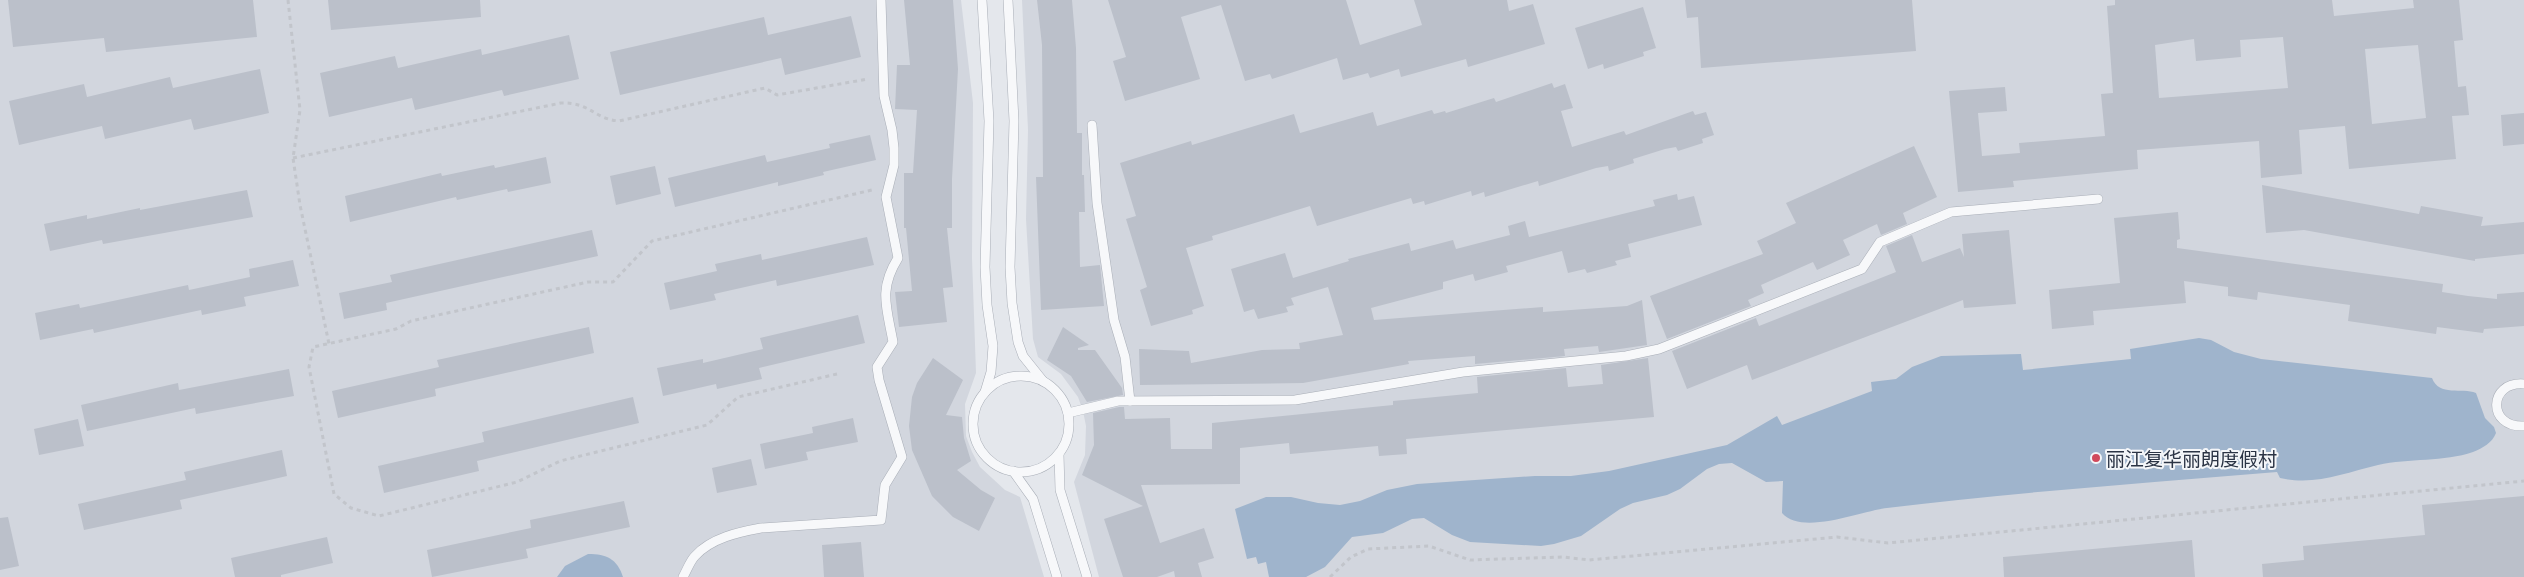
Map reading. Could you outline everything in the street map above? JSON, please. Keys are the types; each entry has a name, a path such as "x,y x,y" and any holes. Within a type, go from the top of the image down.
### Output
{"lane":[{"path":"683,577 694,556 724,538 742,532 761,528 881,520 885,485 902,457 879,380 877,367 893,342 884,295 891,268 898,258 886,197 894,166 894,148 884,96 881,0"},
{"path":"982,0 989,120 984,267 993,346 991,372 985,392 974,415 976,440 990,461 1001,468 1013,471 1039,469 1059,454"},
{"path":"1008,0 1014,121 1010,267 1012,304 1018,342 1023,356 1043,381 1061,396 1068,413 1070,431 1059,454 1060,490 1087,577"},
{"path":"1092,125 1097,203 1114,320 1125,357 1130,401"},
{"path":"1068,413 1118,401 1295,400 1463,372 1626,356 1651,351 1862,269 1880,242 1951,212 2098,199"},
{"path":"985,392 1007,378 1025,376 1043,381"},
{"path":"2524,384 2508,386 2502,391 2496,407 2506,423 2515,427 2524,426"},
{"path":"1013,471 1032,498 1057,577"}],"path":[{"path":"288,0 300,110 293,158 300,205 329,344"},
{"path":"293,158 561,103 582,104 606,120 619,121 765,88 776,95 884,76"},
{"path":"837,374 738,397 707,425 560,461 517,482 379,516 351,508 334,494 309,376 313,347 396,329 411,321 588,282 613,282 652,241 888,186"},
{"path":"1330,577 1351,556 1368,549 1429,546 1470,560 1564,557 1589,560 1837,537 1888,543 2524,480"}],"shaded area":[{"path":"0,0 961,0 973,103 972,258 976,373 965,404 966,436 980,467 1005,490 1020,497 1044,577 0,577"},
{"path":"1022,0 2524,0 2524,577 1099,577 1074,482 1085,455 1086,426 1083,411 1078,397 1061,374 1038,357 1033,339 1026,219 1028,130"}],"water":[{"path":"2199,338 2211,340 2234,352 2261,359 2432,378 2435,384 2445,390 2476,393 2485,418 2494,427 2496,433 2492,440 2484,447 2462,455 2378,465 2317,480 2280,478 2277,472 2082,488 1887,508 1817,522 1791,520 1782,513 1783,481 1766,482 1732,463 1719,464 1707,469 1680,489 1667,495 1633,503 1620,509 1581,536 1554,544 1541,546 1470,542 1452,535 1424,518 1412,519 1383,533 1352,537 1325,567 1306,577 1269,577 1266,562 1258,564 1256,557 1247,559 1235,509 1266,497 1291,497 1318,503 1340,505 1360,501 1387,490 1417,484 1535,476 1571,476 1609,471 1727,445 1777,416 1782,425 1872,391 1871,382 1896,379 1912,367 1941,356 2021,354 2023,370 2131,359 2130,349"},
{"path":"588,554 601,555 610,559 618,566 623,577 557,577 565,566"}],"building":[{"path":"8,0 253,0 257,37 106,52 104,38 13,47"},
{"path":"328,0 480,0 481,17 331,30"},
{"path":"904,0 953,0 958,69 952,179 952,228 947,228 953,287 943,288 947,322 899,327 895,292 912,291 906,228 904,228 904,173 913,173 917,110 895,109 897,65 910,65"},
{"path":"1037,0 1072,0 1076,48 1077,133 1082,133 1082,175 1084,175 1085,212 1079,212 1080,267 1100,265 1104,306 1041,310 1036,177 1043,177 1042,45"},
{"path":"1108,0 1346,0 1360,45 1422,25 1414,0 1507,0 1509,11 1533,4 1545,44 1468,67 1466,59 1401,77 1399,69 1370,78 1368,73 1343,80 1337,58 1272,79 1270,74 1245,81 1221,5 1181,17 1200,79 1125,101 1113,61 1126,57"},
{"path":"1685,0 1912,0 1916,51 1701,68 1698,17 1687,18"},
{"path":"2115,0 2332,0 2334,16 2414,8 2413,0 2459,0 2463,40 2454,41 2458,87 2466,86 2469,115 2452,116 2456,159 2349,169 2345,126 2299,130 2302,174 2261,178 2259,141 2137,150 2138,169 2013,181 2014,187 1958,192 1949,91 2005,87 2007,111 1978,113 1982,156 2020,153 2019,143 2105,136 2101,94 2113,93 2107,6 2115,5","holes":["2283,37 2288,88 2159,98 2155,45 2194,39 2196,61 2241,57 2240,40","2418,45 2426,118 2372,124 2365,49"]},
{"path":"1643,7 1656,48 1643,52 1644,56 1604,69 1603,64 1588,69 1575,28"},
{"path":"851,16 861,57 785,75 781,58 620,95 610,52 764,17 768,35"},
{"path":"569,35 579,79 504,96 502,90 415,110 412,98 329,117 320,73 395,56 398,68 481,49 482,55"},
{"path":"260,69 269,113 194,130 191,119 105,139 102,126 19,145 9,101 84,84 87,97 170,77 173,88"},
{"path":"1552,83 1554,88 1565,84 1573,108 1561,111 1572,147 1624,131 1626,135 1693,111 1695,115 1706,112 1714,135 1702,139 1703,143 1678,151 1676,147 1665,149 1633,159 1634,163 1609,171 1608,166 1596,168 1539,186 1538,181 1485,197 1484,192 1472,196 1471,191 1425,205 1424,201 1413,204 1411,198 1317,226 1310,206 1212,236 1213,240 1186,248 1204,306 1192,310 1193,314 1151,326 1140,290 1147,287 1126,219 1136,216 1120,163 1191,141 1192,145 1294,114 1300,133 1373,112 1377,126 1432,110 1434,114 1445,111 1446,113 1494,98 1496,102"},
{"path":"2524,113 2524,144 2503,146 2501,115"},
{"path":"870,135 876,160 823,172 824,175 778,186 778,182 675,207 668,178 765,155 767,162 830,148 829,144"},
{"path":"1914,146 1937,197 1903,213 1907,224 1881,235 1877,224 1843,240 1850,255 1817,270 1813,262 1761,285 1764,293 1748,300 1751,306 1667,339 1650,296 1763,254 1757,241 1796,223 1786,203"},
{"path":"546,157 551,183 508,192 507,189 457,200 456,197 350,222 345,196 441,173 442,176 494,165 495,168"},
{"path":"655,166 661,194 616,205 610,176"},
{"path":"2262,185 2419,214 2421,206 2483,217 2481,226 2524,222 2524,254 2475,259 2475,261 2304,230 2266,233"},
{"path":"247,190 253,217 103,244 102,240 50,251 44,224 87,215 87,219"},
{"path":"1677,194 1678,200 1694,196 1702,225 1628,244 1631,257 1615,261 1617,265 1587,273 1585,269 1568,273 1562,251 1506,266 1508,272 1475,281 1473,274 1443,282 1443,289 1371,308 1374,320 1543,307 1543,312 1627,306 1642,300 1647,345 1599,352 1598,346 1564,349 1565,356 1475,364 1475,356 1408,361 1409,364 1303,383 1140,385 1139,349 1189,351 1191,363 1262,350 1300,349 1299,343 1343,335 1328,287 1291,298 1294,305 1286,307 1288,312 1258,319 1254,309 1244,312 1231,269 1285,253 1293,278 1349,261 1348,259 1409,243 1411,251 1453,240 1456,249 1510,235 1508,226 1525,221 1529,237 1655,206 1653,200"},
{"path":"2178,212 2180,239 2177,240 2177,248 2443,284 2442,292 2468,296 2497,299 2497,294 2524,292 2524,326 2484,329 2483,333 2437,327 2436,334 2348,321 2350,305 2258,292 2257,300 2228,296 2228,287 2184,281 2186,303 2093,311 2094,325 2052,329 2049,290 2120,283 2114,218"},
{"path":"592,230 598,256 386,303 387,310 344,319 339,293 392,282 390,275"},
{"path":"2009,230 2016,304 1964,308 1963,300 1752,380 1747,365 1687,389 1672,351 1756,318 1759,326 1896,272 1886,246 1912,235 1922,262 1960,248 1964,257 1962,234"},
{"path":"867,237 874,265 777,286 776,280 714,294 716,300 670,310 664,283 717,271 715,264 761,254 762,260"},
{"path":"293,260 299,286 244,297 246,306 202,315 201,310 94,333 93,329 40,340 35,313 79,304 80,308 188,285 189,290 250,277 249,269"},
{"path":"858,315 865,343 759,368 762,379 717,389 716,384 663,396 657,368 703,359 703,363 763,349 760,338"},
{"path":"589,327 594,353 435,389 436,396 338,418 332,391 439,367 437,360"},
{"path":"1063,327 1089,345 1078,348 1078,350 1095,350 1122,388 1123,395 1087,402 1071,376 1047,360"},
{"path":"933,358 963,380 946,415 962,417 964,438 971,461 957,470 981,490 995,498 979,531 953,517 932,496 912,450 909,426 912,397 917,383"},
{"path":"1648,358 1654,417 1406,439 1407,454 1379,456 1378,446 1290,454 1289,443 1240,448 1240,484 1141,485 1160,543 1204,528 1214,558 1198,563 1202,577 1175,577 1174,571 1157,577 1123,577 1104,519 1143,506 1082,475 1094,445 1093,413 1119,407 1124,407 1125,419 1170,418 1171,449 1212,449 1212,423 1393,405 1393,401 1478,393 1477,377 1566,368 1568,387 1603,384 1601,365"},
{"path":"289,369 294,396 196,414 195,408 87,431 81,405 178,383 179,390"},
{"path":"633,397 639,423 477,461 479,471 384,493 378,466 484,442 482,432"},
{"path":"853,418 858,442 806,452 808,460 765,469 760,444 813,433 812,427"},
{"path":"78,419 84,446 39,455 34,429"},
{"path":"282,450 287,476 180,500 182,509 84,530 78,504 186,480 184,472"},
{"path":"751,459 757,485 717,493 712,468"},
{"path":"2524,496 2524,577 2263,577 2262,564 2304,560 2303,546 2425,535 2422,505"},
{"path":"624,501 630,527 526,549 528,558 432,577 427,550 531,528 530,520"},
{"path":"8,517 19,566 0,570 0,518"},
{"path":"327,537 333,563 281,575 281,577 235,577 231,558"},
{"path":"2192,540 2195,577 2004,577 2003,557"},
{"path":"861,542 864,577 824,577 822,545"}],"place":[{"name":"丽江复华丽朗度假村","path":"2096,458"}]}
